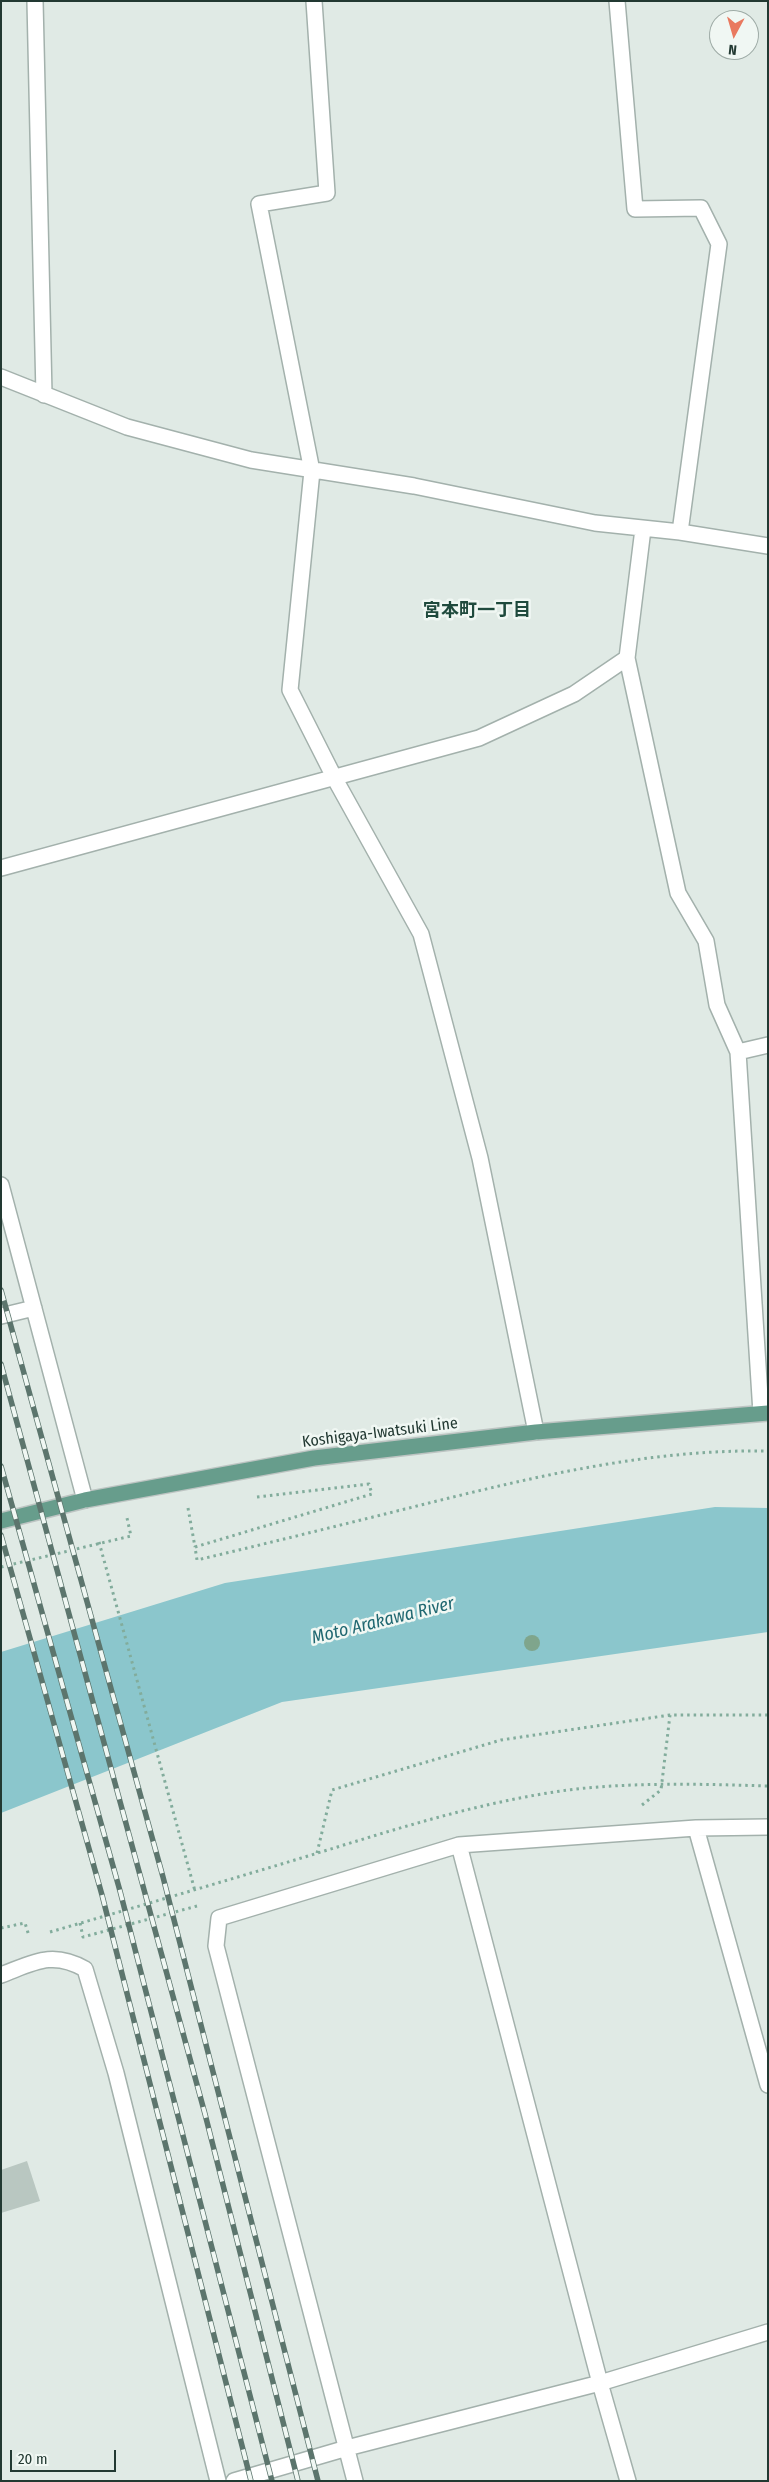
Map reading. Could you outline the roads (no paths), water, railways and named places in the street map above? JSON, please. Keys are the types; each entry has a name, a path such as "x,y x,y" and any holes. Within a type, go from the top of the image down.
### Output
{"main road":[{"name":"Koshigaya-Iwatsuki Line","path":"1,1521 86,1500 314,1458 536,1432 764,1413"}],"street":[{"path":"35,1 44,395"},
{"path":"314,1 327,193 259,204 312,472 290,690 335,778 421,934 480,1158 536,1432"},
{"path":"617,1 635,209 701,208 719,244 680,532"},
{"path":"1,377 127,427 251,460 312,472 414,486 514,508 595,523 680,532 768,546"},
{"path":"644,529 626,658 678,893 706,941 717,1005 738,1052 764,1413"},
{"path":"1,868 479,738 574,694 626,658"},
{"path":"738,1052 768,1045"},
{"path":"1,1185 86,1500"},
{"path":"1,1316 34,1308"},
{"path":"355,2481 216,1946 219,1918 459,1845 696,1828 768,1827"},
{"path":"696,1828 768,2085"},
{"path":"459,1845 600,2382 628,2481"},
{"path":"1,1975 47,1958 73,1963 85,1969 116,2073 218,2481"},
{"path":"234,2481 347,2448 600,2382 768,2332"}],"water":[{"name":"Moto Arakawa River","path":"715,1507 768,1508 768,1632 282,1702 1,1813 1,1652 225,1583"}],"railway":[{"path":"1,1290 163,1877 318,2481"},
{"path":"1,1364 205,2114 298,2481"},
{"path":"1,1466 120,1891 272,2481"},
{"path":"1,1535 102,1895 251,2481"}],"district":[{"name":"宮本町一丁目","path":"477,611"}]}
